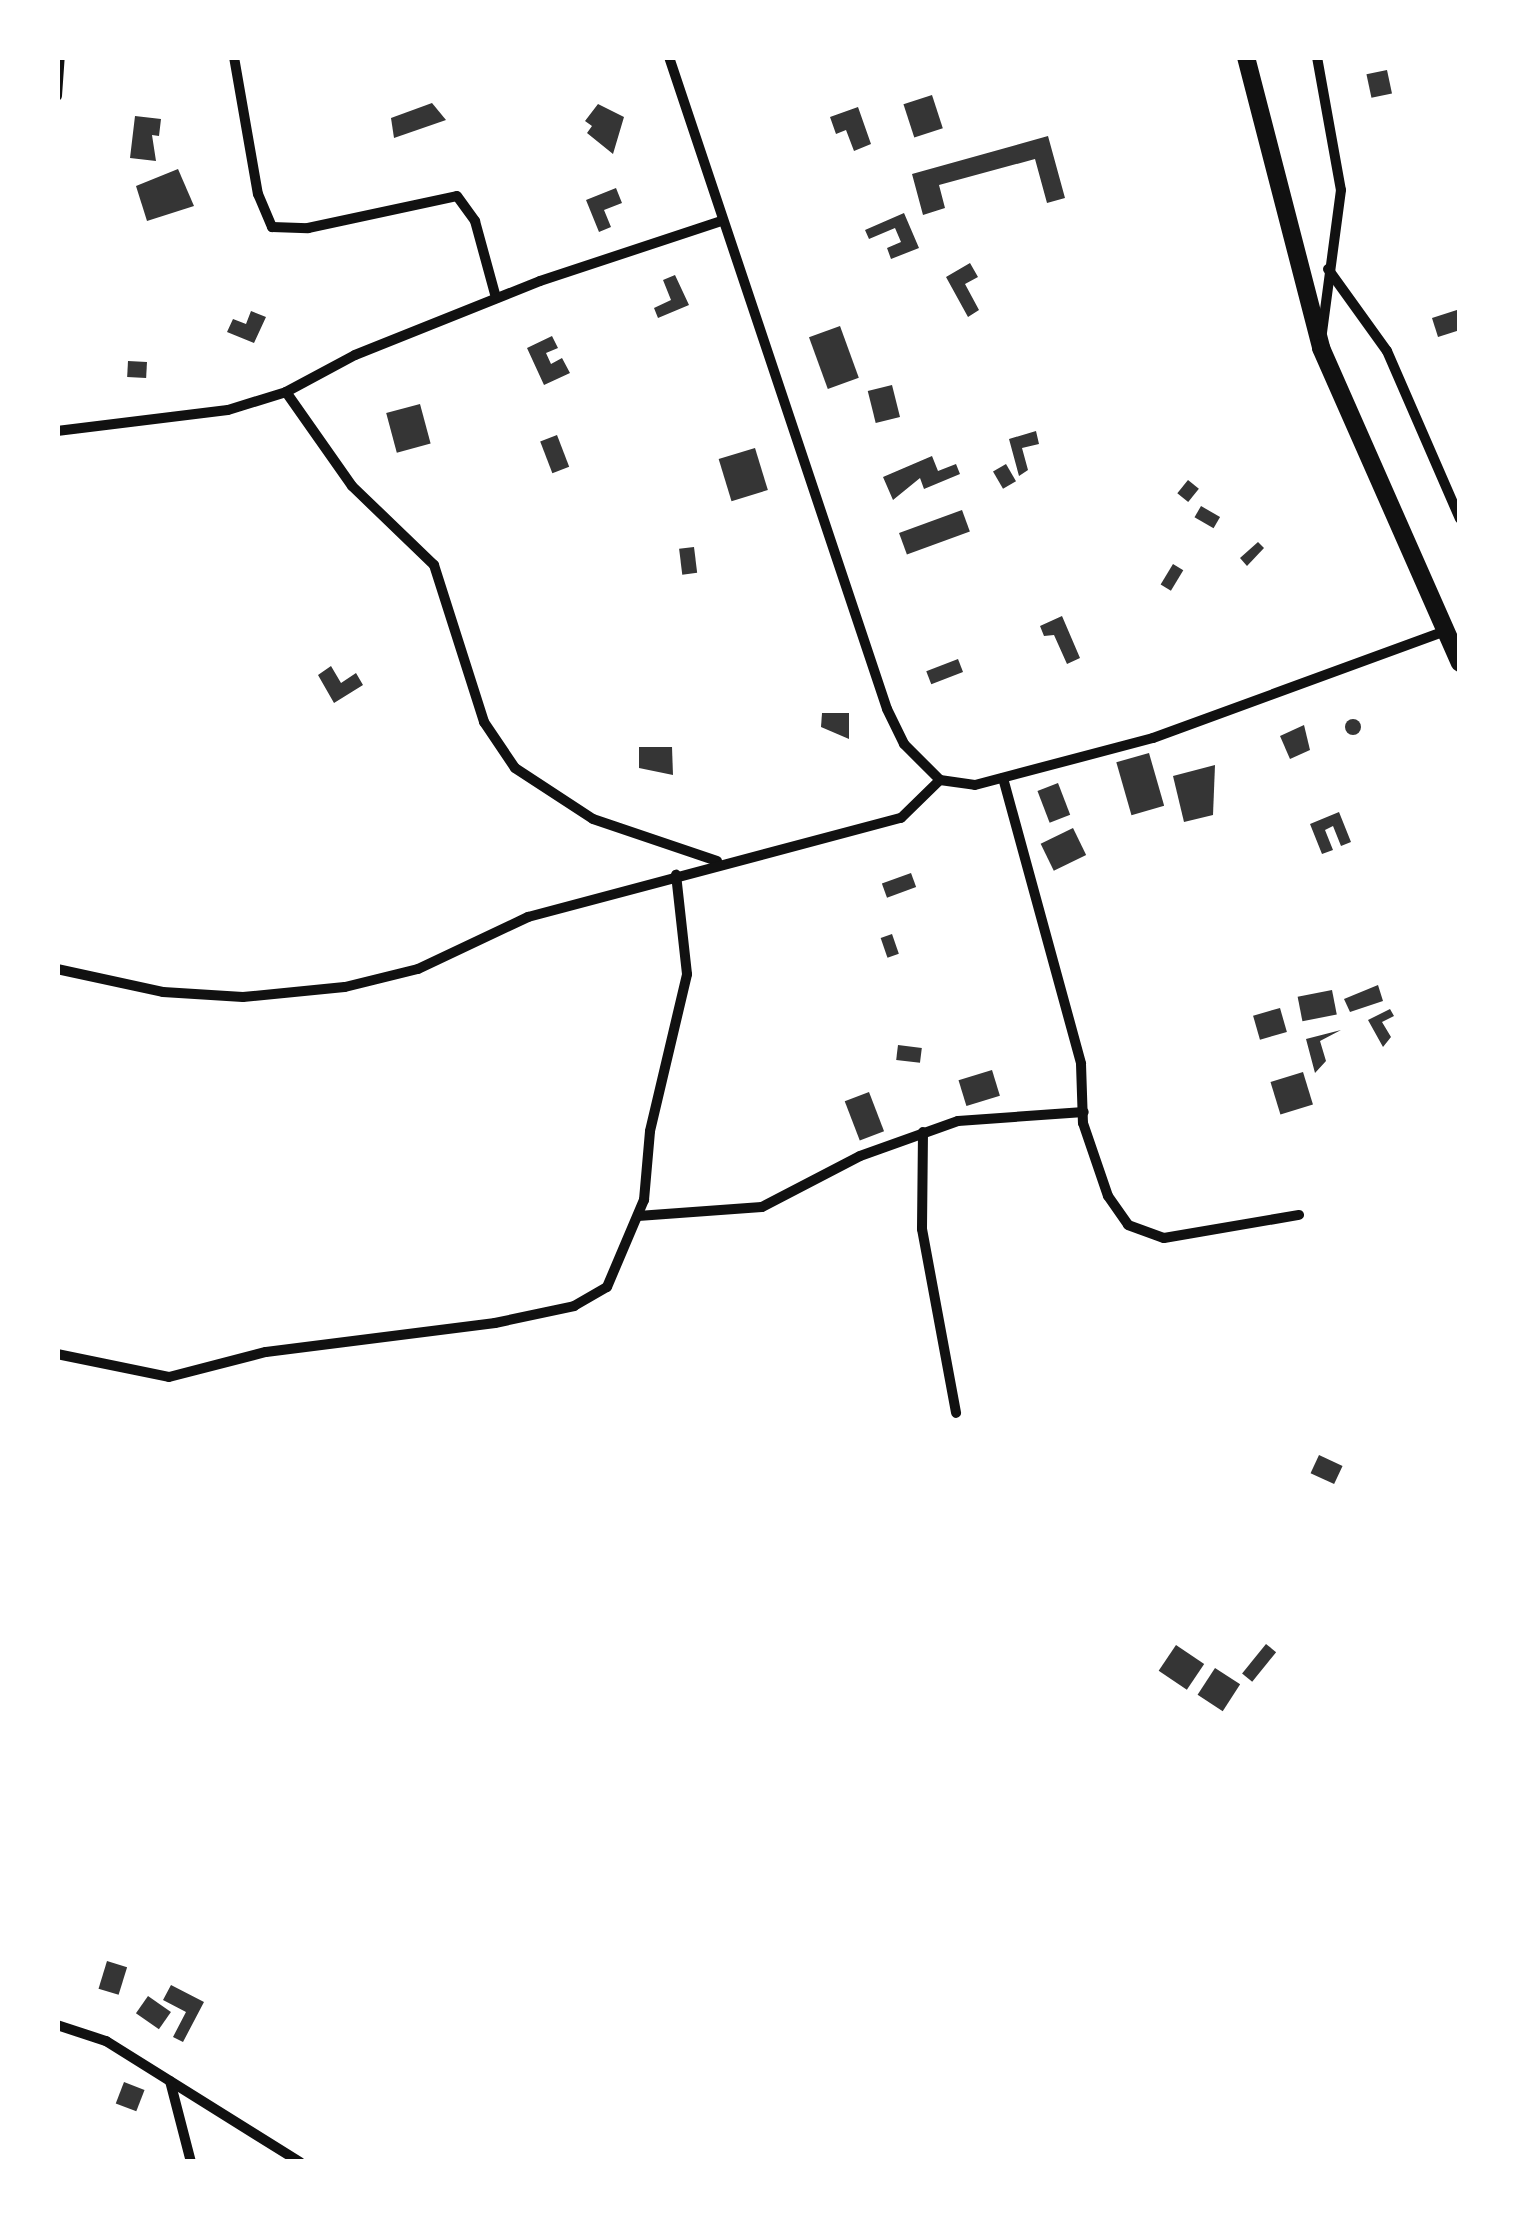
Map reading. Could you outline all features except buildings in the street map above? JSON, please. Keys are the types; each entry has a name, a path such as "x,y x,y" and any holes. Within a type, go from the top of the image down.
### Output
{"highway":[{"path":"1246,57 1321,348 1460,663"}],"street":[{"path":"57,96 60,57"},
{"path":"234,57 258,194 272,227 296,230 457,196 475,221 496,298"},
{"path":"669,57 887,709 904,744 940,780 975,785 1153,738 1446,631"},
{"path":"1317,57 1340,190 1321,348"},
{"path":"57,430 228,410 286,392 496,298 721,220"},
{"path":"1328,269 1388,351 1460,519"},
{"path":"286,392 352,487 434,566 484,722 515,768 592,819 720,862"},
{"path":"1003,778 1081,1064 1084,1112 1108,1196 1138,1231 1191,1237 1300,1215"},
{"path":"57,969 164,992 243,997 345,987 418,969 528,917 720,862 901,818 940,780"},
{"path":"57,1354 169,1377 266,1352 574,1306 607,1286 638,1216 687,974 676,875"},
{"path":"638,1216 762,1207 922,1132 958,1121 1084,1112"},
{"path":"922,1132 922,1229 956,1412"},
{"path":"57,2025 106,2042 300,2162"},
{"path":"170,2081 191,2162"}]}
